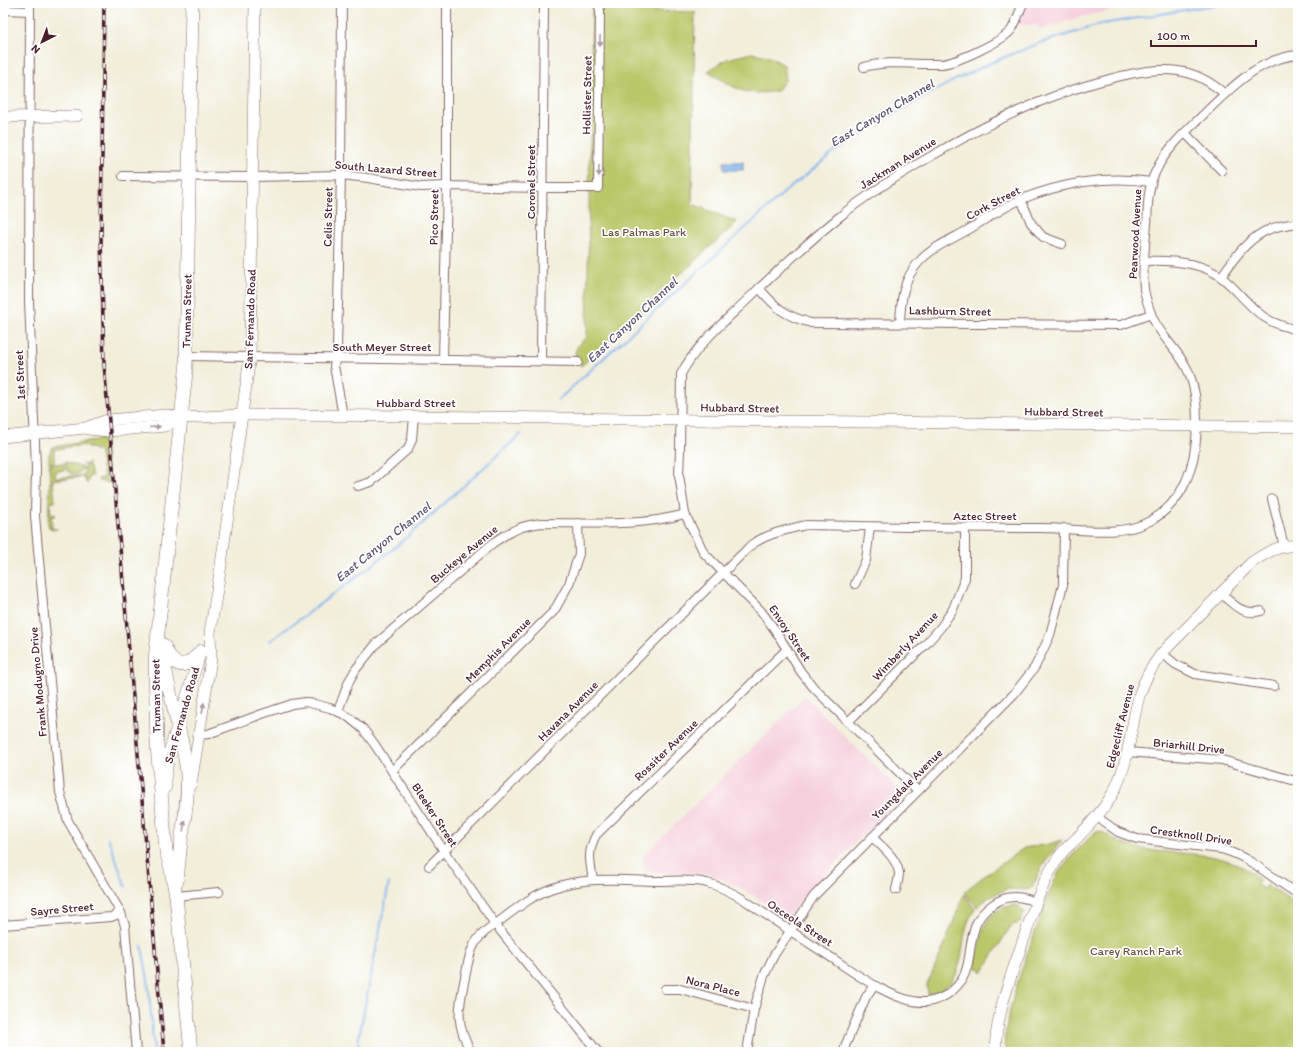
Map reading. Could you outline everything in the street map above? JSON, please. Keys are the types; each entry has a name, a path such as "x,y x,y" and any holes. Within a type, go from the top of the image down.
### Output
{"main road":[{"name":"Truman Street","path":"171,869 166,851 157,744 155,660 181,418 186,356 192,3"},
{"name":"San Fernando Road","path":"176,896 180,850 187,802 211,659 210,632 220,572 250,357 255,3"},
{"path":"3,117 77,116"},
{"name":"Hubbard Street","path":"3,437 109,426 166,415 181,418 242,415 414,416 1298,427"},
{"name":"Edgecliff Avenue","path":"995,1052 997,1024 1005,995 1036,902 1045,880 1059,856 1097,818 1116,788 1125,766 1139,696 1146,677 1162,653 1251,563 1265,552 1284,546 1298,546"},
{"name":"Truman Street","path":"160,618 164,661 186,762 187,802"},
{"name":"San Fernando Road","path":"191,1052 176,896 171,869 166,775 168,752 201,651 210,632"},
{"path":"163,644 169,657 178,664 188,664 201,651"}],"street":[{"name":"Celis Street","path":"342,3 341,175 336,359 334,366 343,416"},
{"name":"Pico Street","path":"443,359 447,186 447,3"},
{"name":"Coronel Street","path":"541,361 544,3"},
{"name":"Hollister Street","path":"597,3 600,11 598,188"},
{"path":"864,67 877,64 942,64 954,61 998,41 1012,29 1022,3"},
{"path":"3,10 30,7"},
{"name":"1st Street","path":"30,7 29,301 35,434"},
{"name":"Pearwood Avenue","path":"1196,426 1195,393 1189,371 1158,329 1151,314 1144,290 1151,182 1161,162 1178,140 1249,73 1274,60 1298,55"},
{"name":"Jackman Avenue","path":"681,420 681,374 702,342 838,217 888,181 957,140 1002,118 1038,102 1077,88 1122,75 1163,70 1180,71 1200,77 1225,94"},
{"path":"1185,133 1222,171"},
{"name":"South Lazard Street","path":"123,176 253,177 341,175 421,187 598,188"},
{"name":"Cork Street","path":"900,322 902,297 906,281 918,263 932,250 1021,199 1064,186 1105,180 1140,180 1151,182"},
{"path":"1021,199 1031,223 1043,237 1062,244"},
{"path":"1221,276 1241,249 1259,235 1274,227 1298,223"},
{"path":"1145,261 1168,260 1199,266 1221,276 1264,317 1282,327 1298,330"},
{"name":"Lashburn Street","path":"759,288 780,310 794,318 811,323 900,322 1121,326 1151,314"},
{"name":"South Meyer Street","path":"186,356 578,362"},
{"path":"358,486 371,482 408,449 412,439 414,416"},
{"name":"Envoy Street","path":"681,420 679,475 685,514 700,547 769,620 808,680 918,792"},
{"name":"Aztec Street","path":"723,573 754,543 786,529 806,526 1064,528 1114,532 1133,528 1149,522 1166,510 1177,497 1186,481 1192,462 1196,426"},
{"name":"Frank Modugno Drive","path":"35,434 35,516 60,792 68,821 121,913"},
{"path":"1272,499 1284,546"},
{"name":"Buckeye Avenue","path":"338,711 349,681 356,668 377,642 494,543 508,533 526,525 542,522 578,523 655,521 685,514"},
{"name":"Memphis Avenue","path":"392,771 554,611 569,584 579,554 578,523"},
{"path":"854,584 862,571 866,560 870,527"},
{"name":"Wimberly Avenue","path":"848,722 931,638 941,627 953,609 965,578 964,528"},
{"name":"Youngdale Avenue","path":"747,1052 754,1009 764,976 774,954 814,896 1014,694 1035,667 1050,635 1063,585 1064,528"},
{"name":"Havana Avenue","path":"429,866 723,573"},
{"path":"1220,593 1236,607 1246,612 1254,613 1261,611"},
{"name":"Rossiter Avenue","path":"594,880 589,856 591,845 596,835 787,649"},
{"path":"1162,653 1175,664 1195,674 1274,686"},
{"name":"Bleeker Street","path":"199,735 208,734 292,704 306,702 338,711 347,716 363,729 444,851 495,924 598,1052"},
{"name":"Briarhill Drive","path":"1128,752 1222,760 1292,780"},
{"name":"Crestknoll Drive","path":"1097,818 1118,832 1137,839 1221,849 1234,852 1246,858 1298,894"},
{"path":"872,837 888,853 896,864 899,874 896,890"},
{"name":"Osceola Street","path":"471,1052 459,1023 459,1008 469,956 473,946 480,937 520,905 538,895 561,886 594,880 689,881 706,883 723,888 740,897 790,931 874,984 907,999 926,1002 940,999 952,991 962,980 967,968 973,934 977,922 984,912 994,904 1011,897 1036,902"},
{"path":"176,896 219,892"},
{"path":"121,913 125,926 136,1052"},
{"name":"Sayre Street","path":"3,925 111,917 121,913"},
{"path":"845,1052 845,1046 866,997 874,984"},
{"name":"Nora Place","path":"665,989 680,990 754,1009"}],"shaded area":[{"path":"1021,3 1146,3 1081,17 1039,30 1037,25 1019,25"},
{"path":"805,696 903,794 902,796 805,895 788,916 785,916 751,894 709,874 644,872 643,856"}],"green space":[{"name":"Las Palmas Park","path":"595,3 653,3 653,11 695,12 692,204 737,222 581,366 575,353 578,345 587,337 592,9"},
{"path":"752,53 768,56 784,65 786,79 777,91 756,93 740,90 708,71 727,59"},
{"path":"101,439 105,442 108,483 99,481 98,479 104,478 99,450 95,451 92,448 87,448 86,445 54,450 54,463 49,463 49,454 53,447"},
{"path":"65,462 84,468 79,473 72,474 66,470"},
{"path":"88,462 92,476 89,477 87,484 84,477 64,479 63,477 84,475 85,466 82,464 88,465"},
{"path":"63,463 64,470 55,472 56,478 62,477 62,479 50,480 49,465"},
{"path":"53,481 55,502 50,503 51,514 56,515 51,517 52,524 50,526 52,526 52,529 57,529 51,530 48,523 50,482"},
{"name":"Carey Ranch Park","path":"1099,831 1105,833 1120,843 1129,846 1154,851 1202,855 1232,862 1247,870 1260,880 1256,884 1263,889 1267,885 1298,906 1298,1052 1006,1052 1006,1048 1004,1047 1011,1004 1045,903 1059,872 1067,861 1094,833"},
{"path":"1062,840 1043,865 1032,887 1026,890 1005,889 989,897 977,907 964,892 1024,848 1049,844"},
{"path":"964,894 975,909 967,925 958,968 949,985 940,991 928,994 927,985"},
{"path":"1018,905 1023,912 1020,923 1012,925 982,973 979,968 975,967 981,935 985,926 997,911 1006,907"}],"water":[{"path":"724,162 743,162 743,170 724,170"}],"waterway":[{"name":"East Canyon Channel","path":"557,401 787,190 836,151 879,122 951,82 995,61 1040,43 1102,24 1225,3"},
{"name":"East Canyon Channel","path":"270,641 374,564 405,539 521,434"},
{"name":"East Canyon Channel","path":"108,838 126,887"},
{"path":"361,1052 358,1042 389,883"},
{"name":"East Canyon Channel","path":"142,946 148,980 154,1052"}],"railway":[{"path":"104,3 101,235 104,364 164,1052"}]}
